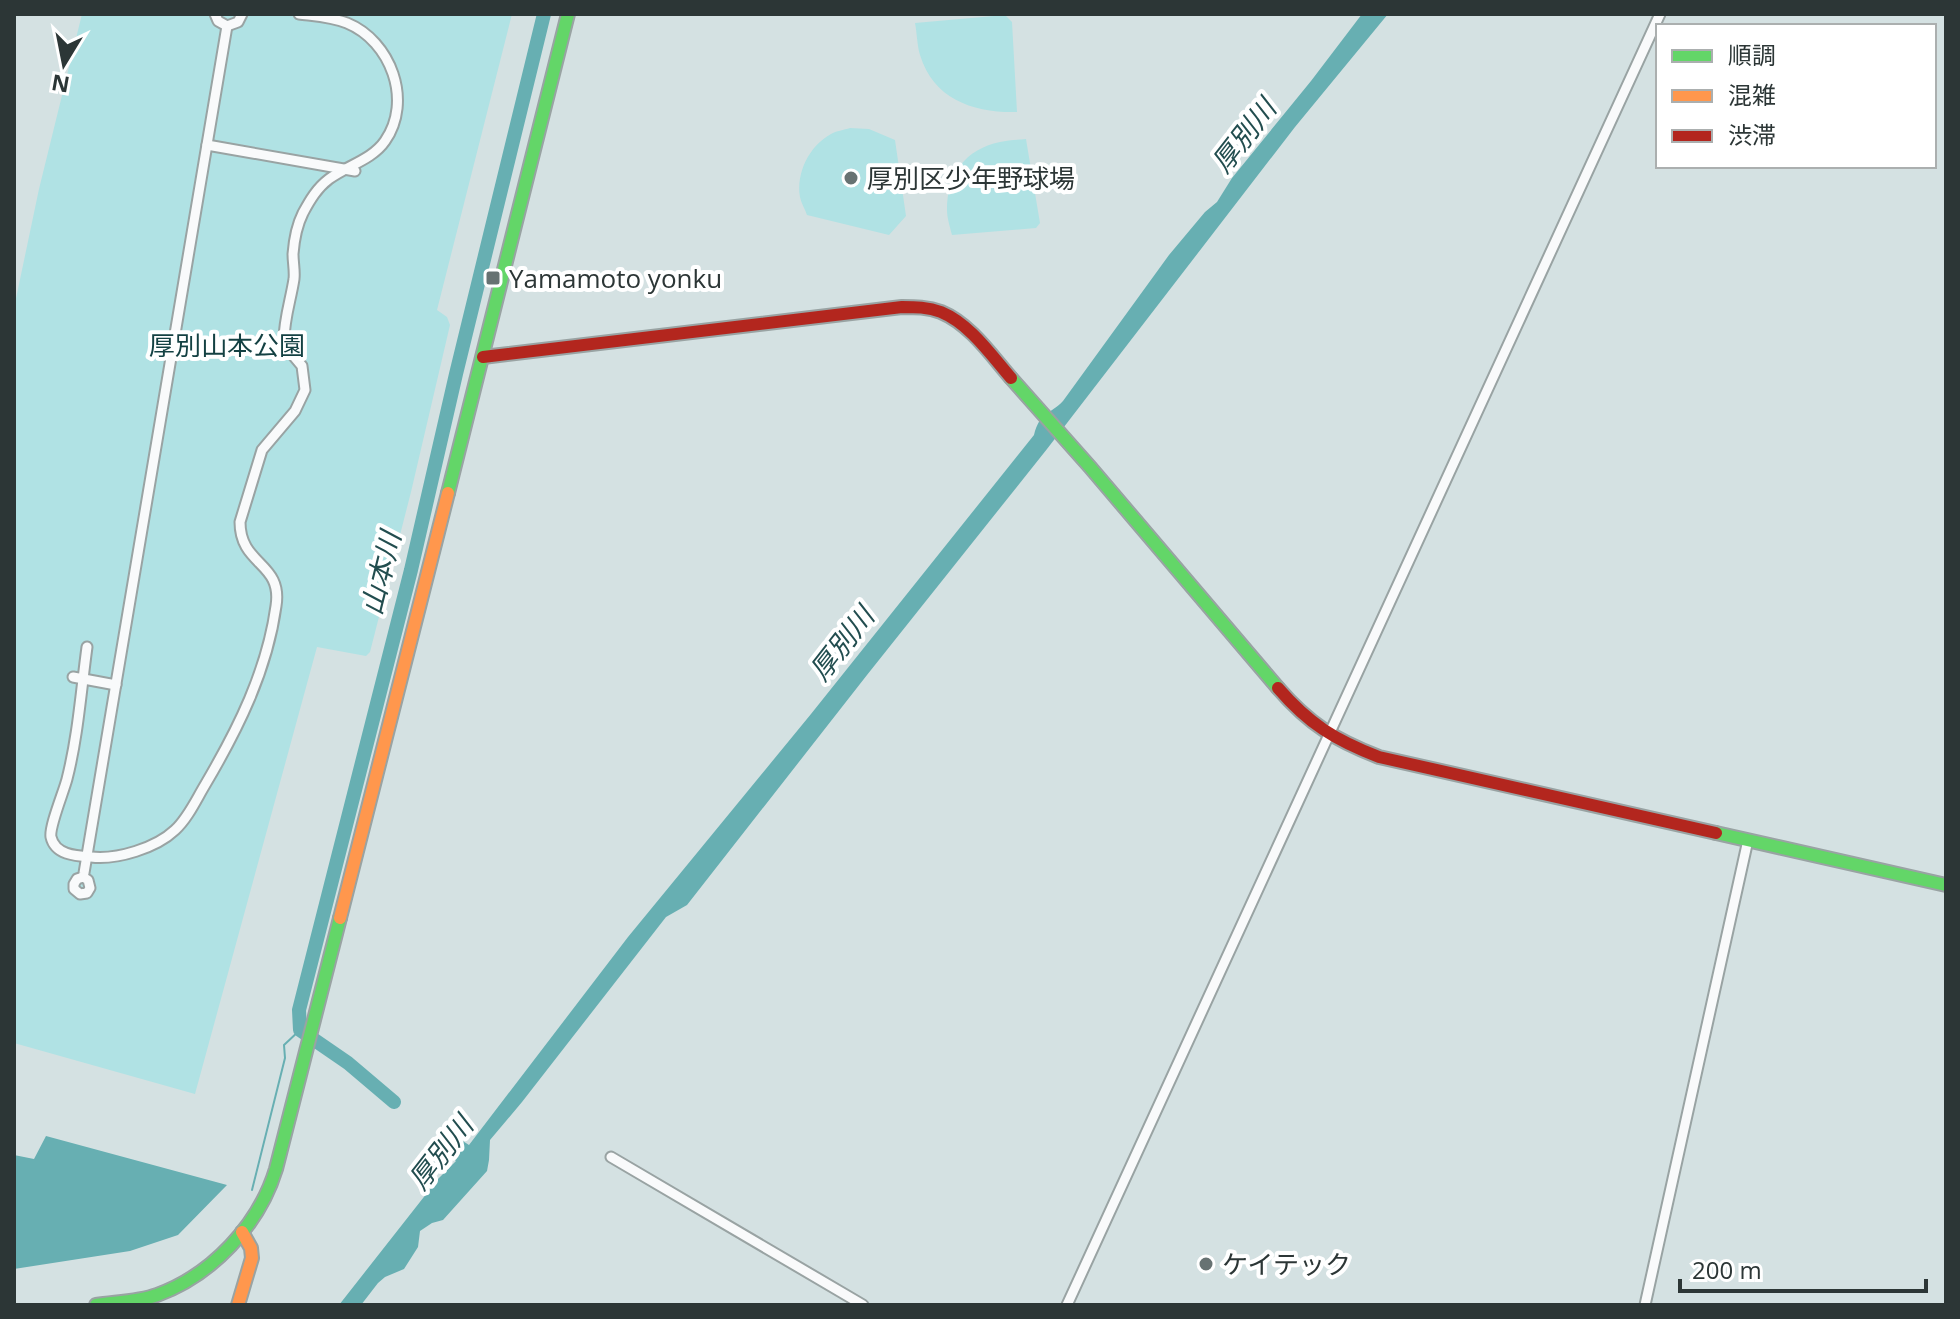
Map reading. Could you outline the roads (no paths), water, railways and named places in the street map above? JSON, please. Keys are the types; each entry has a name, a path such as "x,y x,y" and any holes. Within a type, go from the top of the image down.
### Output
{"street":[{"path":"215,14 218,21 227,26 238,22 242,14"},
{"path":"87,647 78,678 80,709 70,766 51,832 55,846 62,852 96,858 153,846 180,825 226,750 254,689 269,645 277,587 266,569 245,546 240,534 240,522 262,450 295,411 305,390 302,366 284,340 299,221 314,194 326,181 350,170 384,142 395,120 398,101 396,81 388,60 364,33 347,23 299,14"},
{"path":"96,1305 155,1295 202,1271 242,1232 272,1182 568,14"},
{"path":"1067,1305 1660,14"},
{"path":"83,877 227,26"},
{"path":"207,145 350,170"},
{"path":"483,357 902,307 923,307 942,312 970,331 1283,694 1308,719 1329,734 1379,757 1946,885"},
{"path":"78,678 116,685"},
{"path":"1645,1305 1748,840"},
{"path":"611,1157 863,1305"},
{"path":"238,1305 252,1258 251,1248 242,1232"}],"waterway":[{"name":"山本川","path":"394,1102 348,1063 300,1030 299,1010 411,570 544,14"},
{"path":"252,1190 285,1058 284,1045 300,1030"}],"place":[{"name":"厚別区少年野球場","path":"851,178"},
{"name":"Yamamoto yonku","path":"493,278"},
{"name":"ケイテック","path":"1206,1264"}],"water label":[{"name":"厚別川","path":"1243,135"},
{"name":"厚別川","path":"841,643"},
{"name":"厚別川","path":"440,1152"}],"park label":[{"name":"厚別山本公園","path":"227,345"}]}
